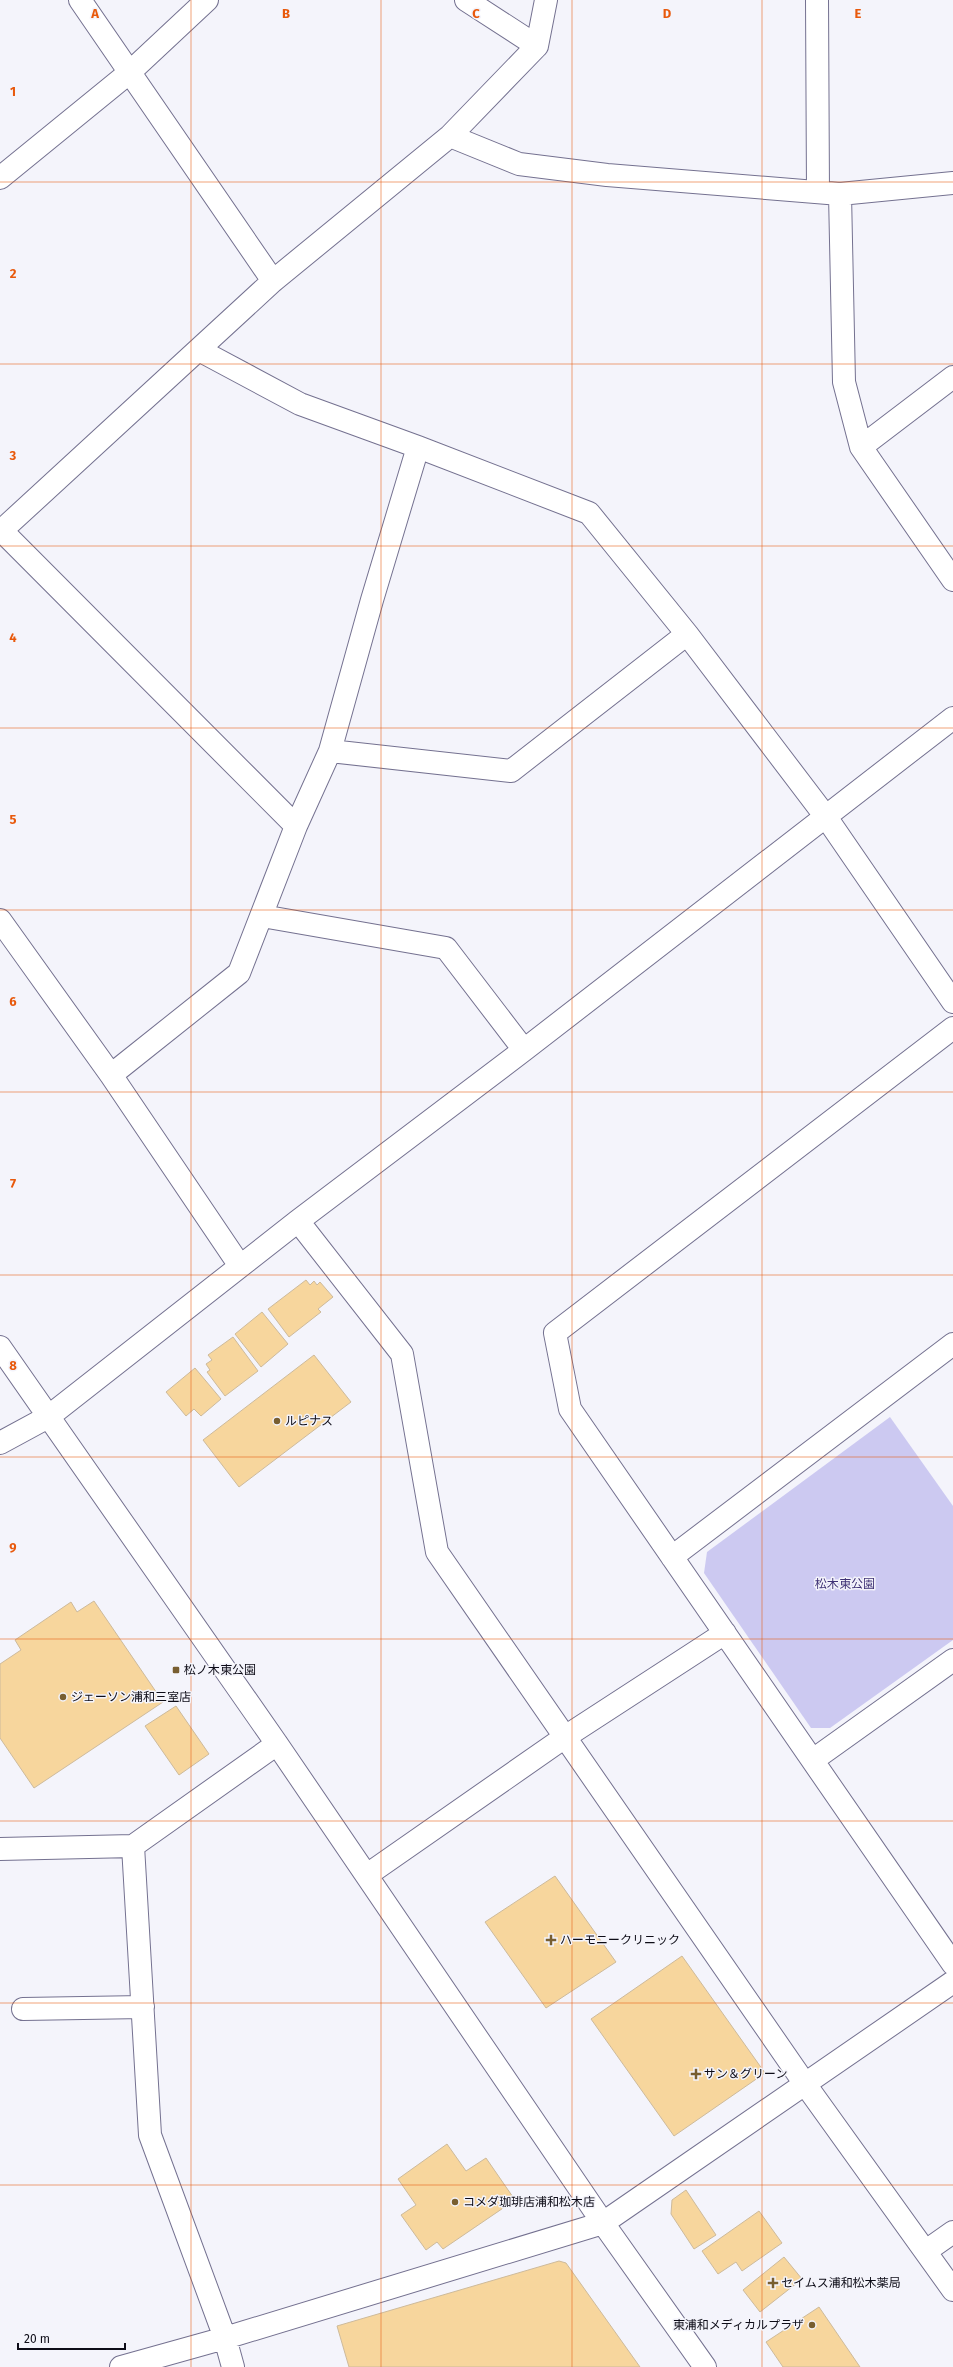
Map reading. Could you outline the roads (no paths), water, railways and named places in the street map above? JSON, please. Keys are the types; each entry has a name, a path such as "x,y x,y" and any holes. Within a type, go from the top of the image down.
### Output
{"street":[{"path":"80,0 273,281"},
{"path":"0,178 130,72 207,0"},
{"path":"466,0 537,46"},
{"path":"296,826 0,530 273,281 450,136 537,46 546,0"},
{"path":"817,0 818,192"},
{"path":"450,136 519,164 606,175 840,194 953,183"},
{"path":"840,194 844,382 861,447 953,580"},
{"path":"199,350 300,404 418,447 589,513 686,634 826,817 953,1002"},
{"path":"861,447 953,377"},
{"path":"111,1075 238,973 262,916 296,826 330,751 372,600 418,447"},
{"path":"330,751 512,771 686,634"},
{"path":"0,1443 48,1417 298,1221 524,1050 953,718"},
{"path":"262,916 446,948 524,1050"},
{"path":"0,920 111,1075 240,1266"},
{"path":"953,1028 555,1333 570,1409 953,1964"},
{"path":"298,1221 402,1354 437,1552 805,2084 953,2290"},
{"path":"672,1557 953,1344"},
{"path":"0,1347 277,1744 603,2223 705,2367"},
{"path":"366,1875 565,1737 725,1633"},
{"path":"813,1760 953,1660"},
{"path":"0,1849 133,1846 277,1744"},
{"path":"133,1846 150,2135 225,2338 233,2367"},
{"path":"121,2367 225,2338 603,2223 953,1982"},
{"path":"23,2009 142,2007"},
{"path":"926,2251 953,2232"}],"place":[{"name":"ルピナス","path":"277,1421"},
{"name":"松ノ木東公園","path":"176,1670"},
{"name":"ジェーソン浦和三室店","path":"63,1697"},
{"name":"ハーモニークリニック","path":"551,1940"},
{"name":"サン＆グリーン","path":"696,2074"},
{"name":"コメダ珈琲店浦和松木店","path":"455,2202"},
{"name":"セイムス浦和松木薬局","path":"773,2283"},
{"name":"東浦和メディカルプラザ","path":"812,2325"}],"park label":[{"name":"松木東公園","path":"845,1584"}]}
